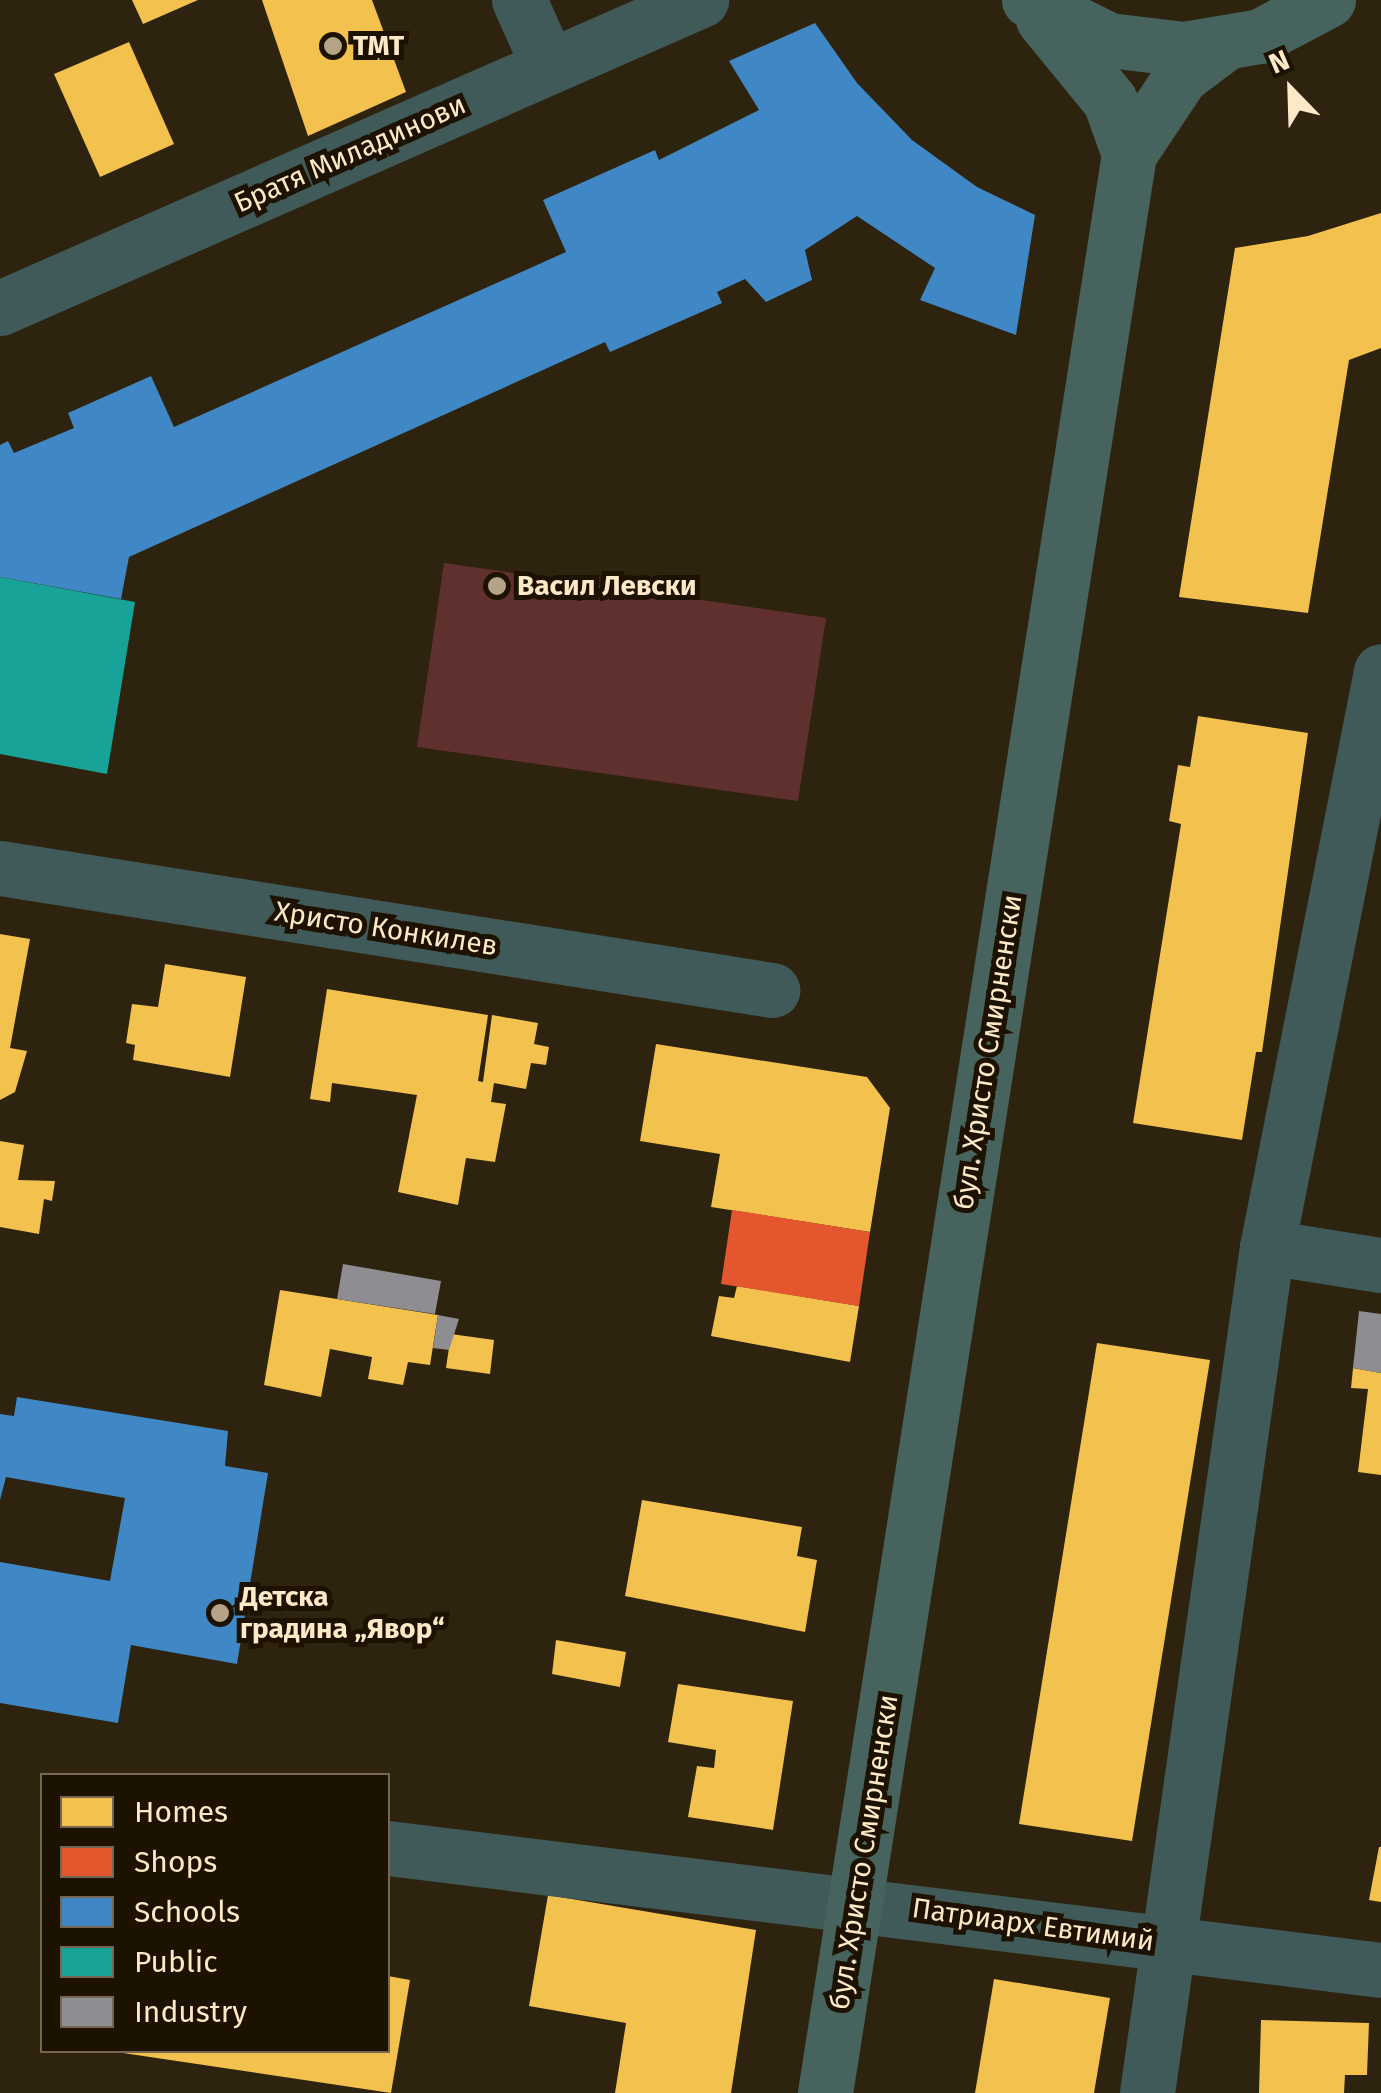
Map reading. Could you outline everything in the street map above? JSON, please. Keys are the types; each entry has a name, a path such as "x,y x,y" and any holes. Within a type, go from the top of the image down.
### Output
{"main road":[{"path":"1027,0 1109,40 1184,49 1221,46 1260,36 1328,0"},
{"path":"1027,0 1091,73 1128,154"},
{"name":"бул. Христо Смирненски","path":"825,2093 1128,154 1180,76 1221,46"}],"street":[{"path":"519,0 549,67"},
{"name":"Братя Миладинови","path":"0,308 701,0"},
{"path":"1147,2093 1172,1944 1267,1247 1381,671"},
{"name":"Христо Конкилев","path":"0,868 772,990"},
{"path":"1267,1247 1381,1265"},
{"name":"Патриарх Евтимий","path":"390,1848 858,1901 1381,1970"}],"shaded area":[{"path":"444,563 826,618 798,801 417,747"}],"building: Homes":[{"path":"132,0 198,0 143,24"},
{"name":"TMT","path":"262,0 372,0 406,92 308,136"},
{"path":"129,42 174,144 100,177 54,74"},
{"path":"1381,213 1381,348 1349,360 1308,613 1179,597 1235,248 1308,236"},
{"path":"1198,716 1308,733 1262,1052 1256,1052 1242,1140 1133,1123 1181,824 1169,821 1178,765 1190,767"},
{"path":"0,934 30,939 10,1048 27,1051 15,1092 0,1100"},
{"path":"165,964 246,977 230,1077 133,1060 135,1045 126,1043 132,1004 158,1007"},
{"path":"327,989 488,1015 478,1081 483,1082 492,1015 538,1023 534,1044 549,1047 546,1065 531,1063 526,1089 494,1083 491,1102 506,1104 495,1162 466,1158 458,1205 398,1192 417,1095 332,1083 330,1102 310,1099"},
{"path":"656,1044 867,1077 890,1108 870,1232 711,1207 720,1154 640,1141"},
{"path":"0,1141 24,1145 18,1180 55,1181 52,1201 44,1199 39,1234 0,1227"},
{"path":"737,1286 859,1306 850,1362 711,1336 719,1296 734,1298"},
{"path":"280,1290 438,1315 430,1365 408,1362 403,1385 368,1379 372,1357 330,1349 321,1397 264,1385"},
{"path":"451,1334 494,1340 490,1374 446,1368"},
{"path":"1097,1343 1210,1360 1132,1841 1019,1824"},
{"path":"1353,1368 1381,1373 1381,1475 1358,1472 1368,1389 1351,1388"},
{"path":"642,1500 802,1527 797,1556 817,1560 805,1632 625,1596"},
{"path":"556,1640 626,1652 620,1687 552,1674"},
{"path":"678,1684 793,1701 773,1830 688,1817 697,1766 714,1768 716,1750 668,1742"},
{"path":"1381,1847 1381,1902 1369,1900"},
{"path":"548,1895 756,1930 731,2093 615,2093 626,2023 529,2006"},
{"path":"390,1976 410,1980 391,2093 123,2053 390,2053"},
{"path":"994,1979 1110,1998 1094,2093 975,2093"},
{"path":"1261,2020 1369,2023 1367,2075 1345,2075 1344,2093 1259,2093"}],"building: Shops":[{"path":"732,1210 870,1232 859,1306 721,1284"}],"building: Schools":[{"path":"815,23 857,83 912,140 977,187 1035,215 1016,335 920,300 935,268 857,216 805,250 812,280 766,302 745,279 717,292 722,303 610,352 605,342 129,557 121,599 0,577 0,445 8,441 14,453 74,428 68,413 151,376 174,427 566,252 543,200 655,150 659,160 759,110 729,61"},
{"path":"17,1397 228,1431 225,1466 268,1473 237,1664 131,1645 118,1723 0,1703 0,1562 110,1581 125,1498 6,1477 0,1500 0,1414 14,1416"}],"building: Public":[{"path":"0,577 135,602 107,774 0,754"}],"building: Industry":[{"path":"343,1264 441,1281 435,1314 337,1299"},
{"path":"1359,1311 1381,1314 1381,1373 1353,1368"},
{"path":"438,1315 459,1319 449,1350 433,1348"}],"place":[{"name":"TMT","path":"333,46"},
{"name":"Васил Левски","path":"497,586"},
{"name":"Детска градина „Явор“","path":"220,1613"}]}
